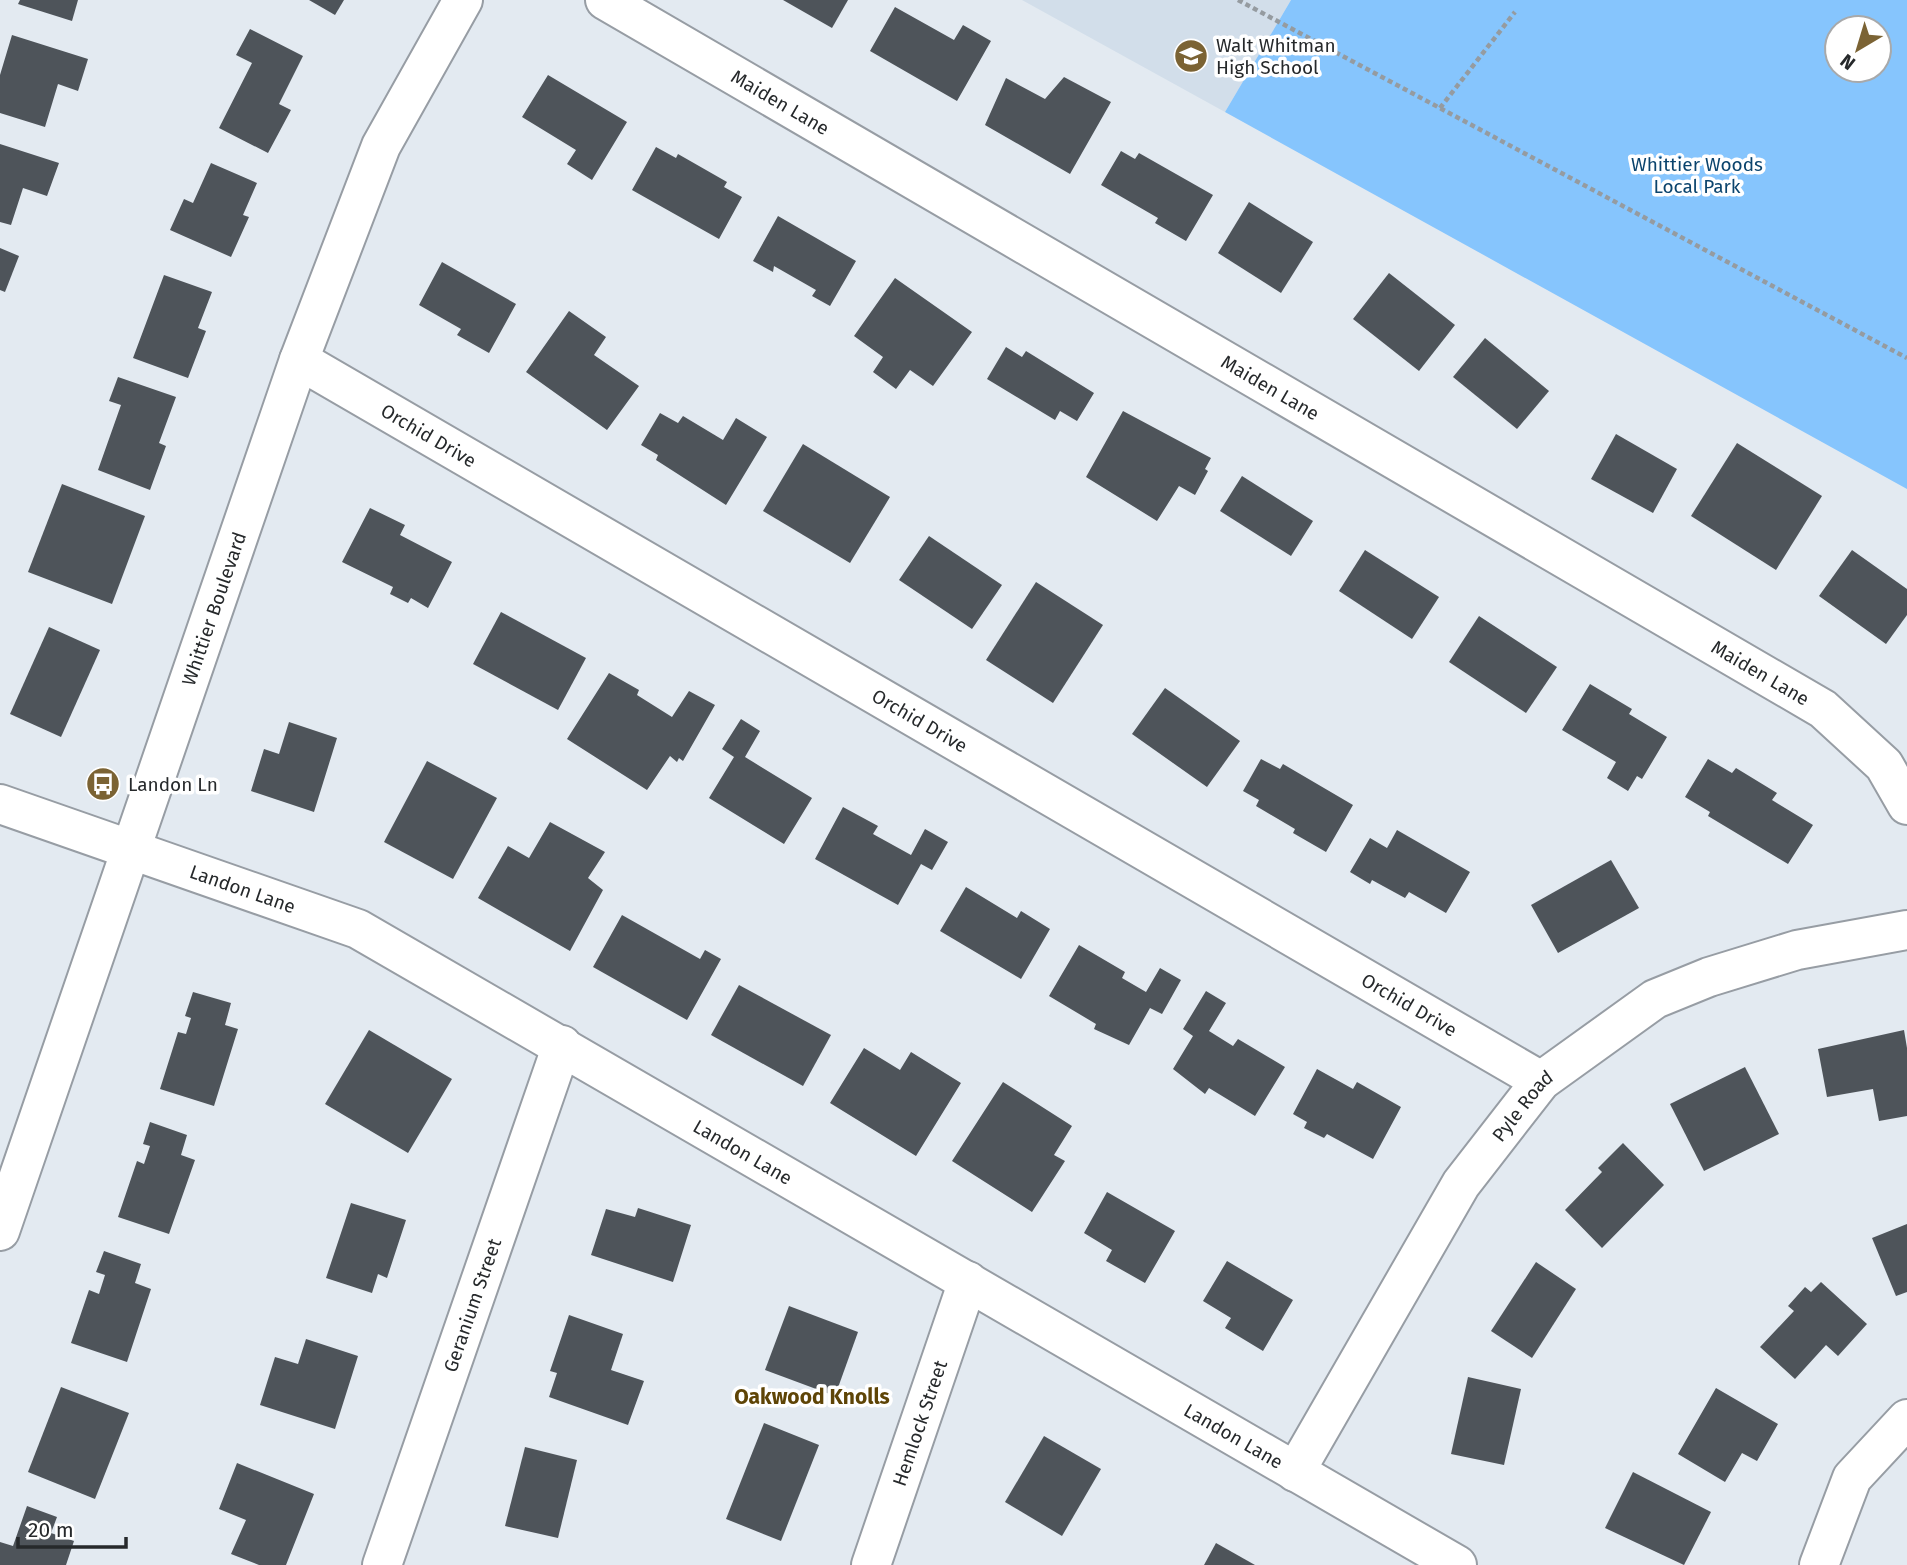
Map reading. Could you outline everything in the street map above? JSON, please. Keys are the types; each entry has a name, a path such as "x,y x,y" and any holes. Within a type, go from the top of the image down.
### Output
{"street":[{"name":"Whittier Boulevard","path":"0,1231 299,360 381,145 463,0"},
{"name":"Maiden Lane","path":"605,0 1823,709 1884,765 1907,805"},
{"name":"Orchid Drive","path":"299,360 1541,1081"},
{"name":"Landon Lane","path":"0,804 358,929 1457,1565"},
{"name":"Pyle Road","path":"1295,1472 1461,1184 1541,1081 1655,999 1709,977 1797,950 1907,930"},
{"name":"Geranium Street","path":"382,1565 562,1045"},
{"name":"Hemlock Street","path":"871,1565 968,1281"},
{"path":"1819,1565 1852,1478 1907,1419"}],"path":[{"path":"1238,0 1907,358"},
{"path":"1440,108 1515,12"}],"shaded area":[{"name":"Walt Whitman High School","path":"1022,0 1291,0 1225,112"}],"green space":[{"name":"Whittier Woods Local Park","path":"1291,0 1907,0 1907,489 1225,112"}],"building":[{"path":"20,0 78,0 72,21 18,4"},
{"path":"309,0 344,0 335,15"},
{"path":"783,0 848,0 832,28"},
{"path":"895,7 954,40 963,25 991,41 957,101 870,51"},
{"path":"250,29 303,56 279,104 291,110 268,153 219,128 252,63 236,55"},
{"path":"12,35 88,59 78,91 58,84 45,127 0,113 0,75"},
{"path":"548,75 627,122 592,180 567,164 576,150 522,117"},
{"path":"1064,77 1111,102 1070,174 985,125 1006,78 1045,99"},
{"path":"0,144 59,163 47,196 23,188 11,225 0,222"},
{"path":"656,147 676,158 678,154 727,182 724,187 742,197 719,239 632,190"},
{"path":"1121,151 1135,159 1139,153 1213,195 1186,241 1155,223 1158,218 1101,185"},
{"path":"211,163 257,183 243,215 249,217 231,257 170,230 184,199 193,203"},
{"path":"1249,202 1313,242 1281,293 1218,253"},
{"path":"778,216 856,261 830,306 812,296 816,290 774,266 773,272 753,261"},
{"path":"0,248 19,256 5,292 0,290"},
{"path":"442,262 516,304 489,353 457,335 461,329 419,305"},
{"path":"1389,273 1455,325 1419,371 1353,319"},
{"path":"164,275 212,292 198,328 206,331 188,378 133,358"},
{"path":"895,278 972,332 933,386 910,370 896,389 873,372 883,357 854,336"},
{"path":"569,311 606,337 594,355 639,386 607,430 526,372"},
{"path":"1485,338 1549,391 1517,429 1453,377"},
{"path":"1006,347 1022,357 1026,351 1094,393 1077,421 1060,411 1055,420 987,379"},
{"path":"118,377 176,397 159,443 166,446 150,490 98,470 121,405 109,401"},
{"path":"1123,411 1211,458 1205,469 1208,471 1195,495 1179,486 1157,521 1086,477"},
{"path":"660,413 678,423 683,416 723,440 736,418 767,437 726,505 656,460 658,455 641,445"},
{"path":"1616,434 1677,469 1653,513 1591,479"},
{"path":"1737,443 1822,496 1776,570 1691,516"},
{"path":"803,444 890,497 850,563 763,511"},
{"path":"1242,476 1313,521 1291,556 1220,511"},
{"path":"62,484 145,516 112,604 28,572"},
{"path":"370,508 405,525 400,535 452,562 428,608 411,598 408,603 390,594 393,587 342,562"},
{"path":"929,536 1002,585 972,629 899,580"},
{"path":"1365,550 1439,597 1412,639 1339,591"},
{"path":"1852,550 1907,589 1907,615 1886,644 1819,596"},
{"path":"1036,582 1103,625 1053,703 986,660"},
{"path":"501,612 586,658 558,710 473,664"},
{"path":"1479,616 1557,667 1526,713 1449,662"},
{"path":"49,627 100,650 61,737 10,714"},
{"path":"609,673 639,690 637,695 672,717 689,691 715,705 683,761 679,758 677,762 670,756 647,790 567,739"},
{"path":"1590,684 1632,709 1629,714 1667,737 1642,779 1637,776 1628,791 1607,778 1616,762 1562,730"},
{"path":"1165,688 1240,741 1207,787 1132,734"},
{"path":"741,719 760,731 745,757 812,798 784,844 709,798 734,757 722,749"},
{"path":"289,722 337,738 314,812 251,791 264,749 279,754"},
{"path":"1261,759 1280,769 1283,764 1353,805 1326,852 1293,833 1295,829 1256,806 1259,800 1243,791"},
{"path":"1708,759 1732,773 1736,768 1777,793 1772,800 1813,825 1788,864 1708,816 1710,812 1685,797"},
{"path":"427,761 497,798 453,879 384,842"},
{"path":"843,807 878,826 873,834 911,855 925,829 948,842 932,870 921,864 898,905 815,859"},
{"path":"550,822 605,852 588,878 603,890 570,951 478,898 508,846 529,858"},
{"path":"1397,830 1470,872 1446,913 1409,892 1405,898 1372,880 1370,884 1350,872 1370,838 1387,848"},
{"path":"1611,860 1639,908 1558,953 1531,905"},
{"path":"966,887 1017,918 1021,911 1050,929 1021,979 940,931"},
{"path":"622,915 700,959 705,950 721,959 687,1020 593,967"},
{"path":"1079,945 1125,972 1122,978 1146,992 1160,968 1181,980 1162,1014 1150,1008 1129,1045 1094,1029 1096,1024 1049,996"},
{"path":"739,985 831,1035 803,1086 711,1035"},
{"path":"1206,991 1226,1003 1209,1031 1233,1046 1238,1039 1285,1067 1255,1116 1209,1088 1205,1094 1173,1069 1193,1036 1183,1029"},
{"path":"193,992 231,1003 225,1025 238,1029 214,1106 160,1089 178,1032 186,1034 191,1018 185,1016"},
{"path":"369,1030 452,1079 408,1153 325,1104"},
{"path":"1904,1030 1907,1048 1907,1116 1879,1121 1873,1089 1827,1097 1818,1049"},
{"path":"864,1048 900,1070 911,1052 961,1083 916,1156 830,1103"},
{"path":"1745,1067 1779,1134 1704,1171 1670,1104"},
{"path":"1317,1069 1353,1089 1357,1082 1401,1107 1373,1159 1327,1134 1324,1138 1304,1128 1307,1122 1293,1114"},
{"path":"1003,1082 1072,1126 1054,1155 1065,1161 1032,1212 952,1161"},
{"path":"150,1122 187,1135 181,1155 195,1160 169,1234 118,1217 137,1161 144,1164 150,1146 143,1144"},
{"path":"1623,1143 1664,1185 1602,1248 1565,1210 1602,1172 1598,1168"},
{"path":"1107,1192 1175,1231 1145,1283 1106,1261 1112,1250 1084,1233"},
{"path":"351,1203 406,1220 387,1278 378,1274 372,1293 326,1278"},
{"path":"638,1208 691,1225 673,1282 591,1255 606,1209 635,1217"},
{"path":"1907,1224 1907,1292 1896,1296 1872,1238"},
{"path":"104,1251 141,1264 135,1283 151,1289 127,1362 71,1343 89,1290 99,1294 105,1275 96,1272"},
{"path":"1227,1261 1293,1300 1263,1351 1225,1328 1231,1318 1203,1301"},
{"path":"1536,1262 1576,1289 1532,1358 1491,1331"},
{"path":"1821,1282 1867,1324 1838,1356 1826,1345 1795,1379 1760,1347 1794,1311 1788,1306 1805,1287 1811,1292"},
{"path":"789,1306 858,1332 835,1396 765,1370"},
{"path":"569,1315 623,1334 611,1370 644,1381 628,1425 549,1397 557,1373 550,1371"},
{"path":"306,1339 358,1356 335,1429 260,1405 275,1357 298,1364"},
{"path":"1468,1377 1521,1389 1504,1465 1451,1454"},
{"path":"61,1387 129,1413 95,1499 28,1472"},
{"path":"1716,1388 1778,1424 1757,1461 1742,1453 1725,1482 1678,1454"},
{"path":"764,1423 819,1445 781,1541 726,1519"},
{"path":"1044,1436 1101,1469 1062,1536 1005,1502"},
{"path":"525,1447 577,1460 558,1538 505,1526"},
{"path":"237,1463 314,1494 286,1565 259,1565 231,1554 246,1520 219,1509"},
{"path":"1633,1472 1711,1512 1684,1565 1605,1528"},
{"path":"27,1506 57,1517 51,1533 74,1541 66,1565 0,1565 0,1542 13,1546"},
{"path":"1216,1543 1255,1565 1204,1565"}],"place":[{"name":"Walt Whitman High School","path":"1191,56"},
{"name":"Landon Ln","path":"103,784"}],"district":[{"name":"Oakwood Knolls","path":"812,1397"}]}
